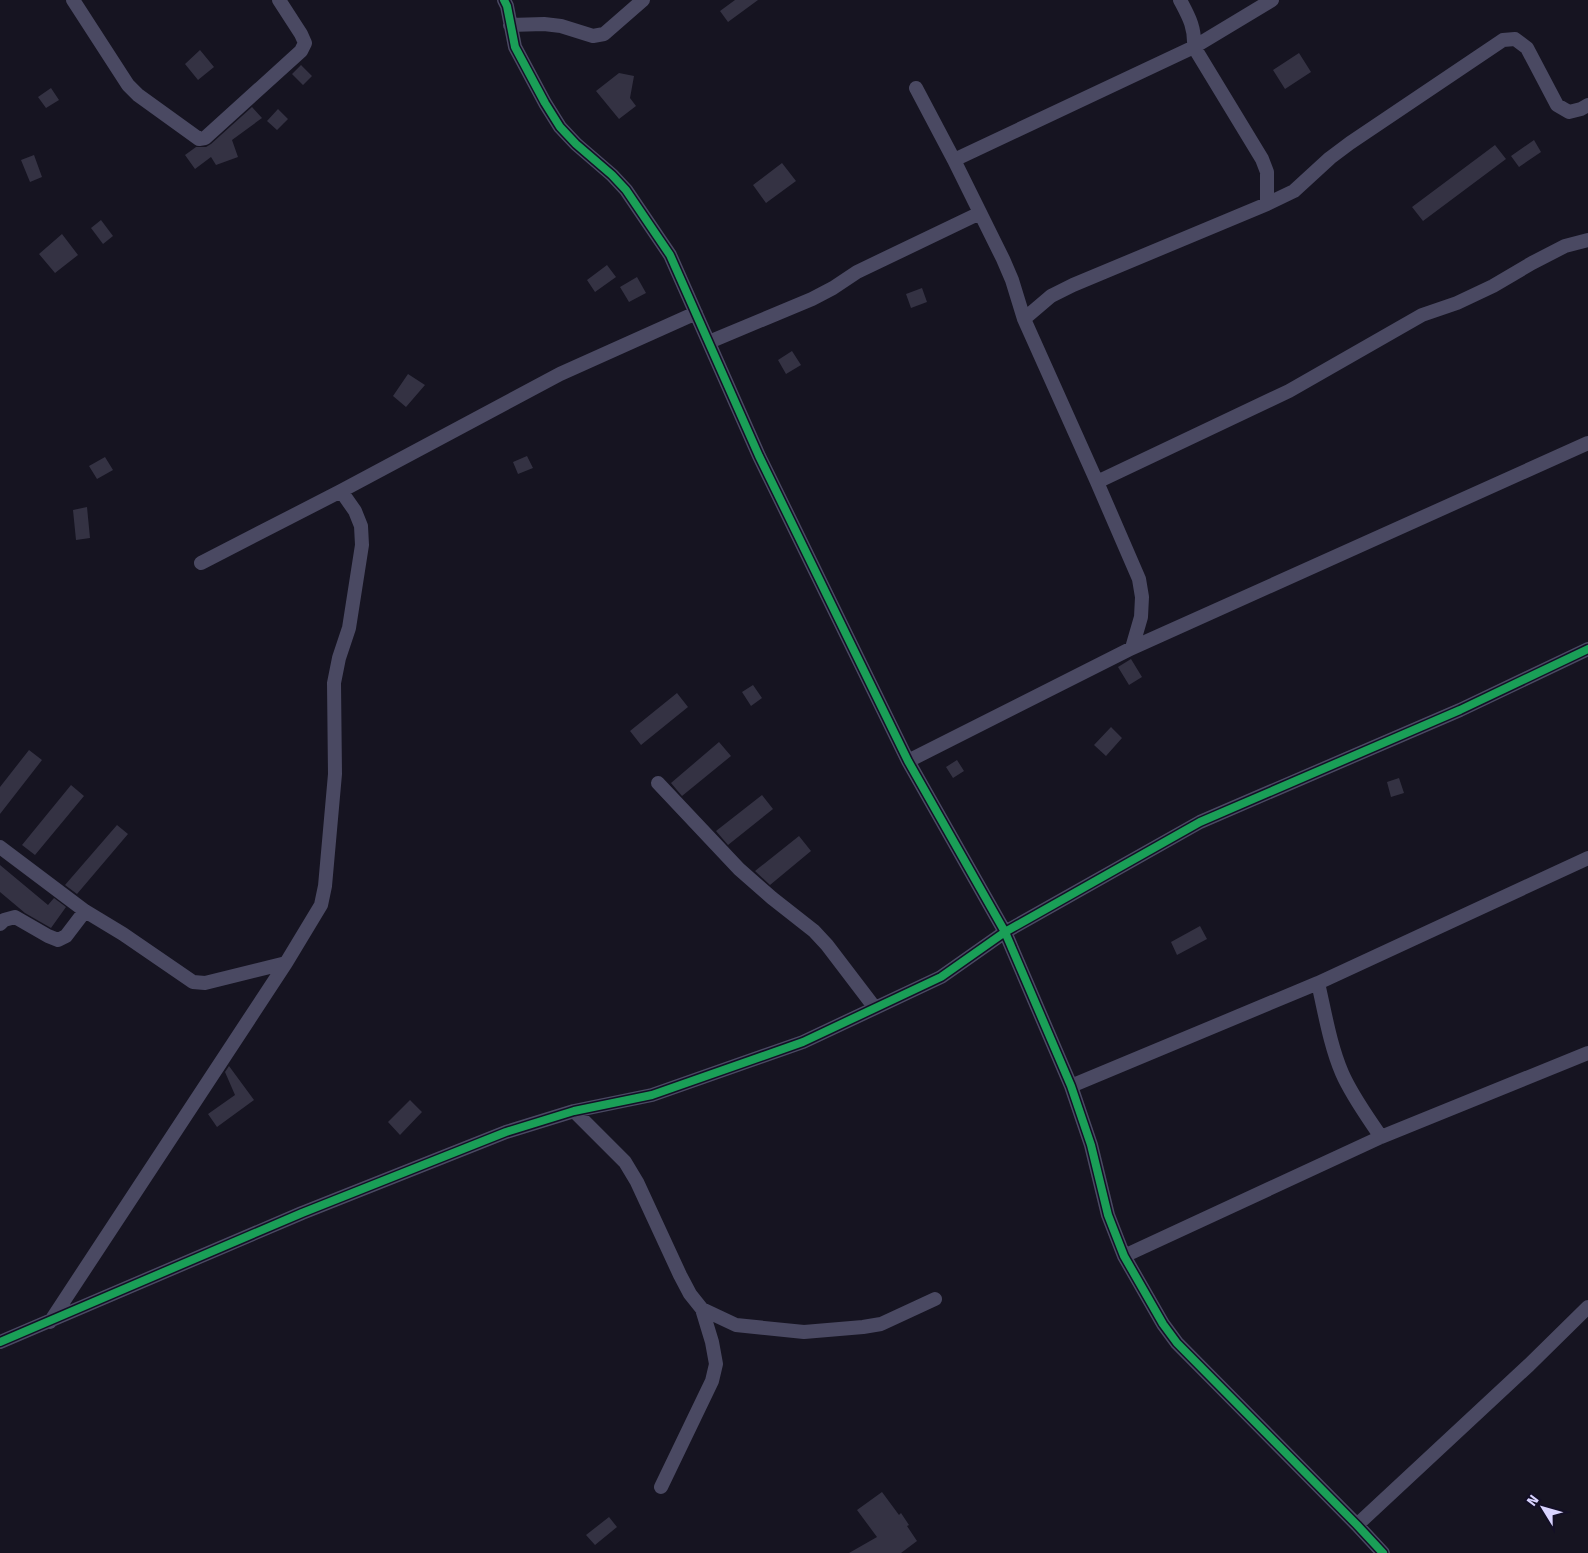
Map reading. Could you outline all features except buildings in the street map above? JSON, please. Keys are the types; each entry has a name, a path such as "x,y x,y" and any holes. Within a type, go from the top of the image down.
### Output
{"street":[{"path":"72,0 128,85 138,95 199,139 205,138 301,50 305,43 279,0"},
{"path":"504,0 515,47 560,127 626,190 670,255 758,456 908,761 1005,932 1071,1086 1091,1145 1108,1216 1124,1256 1177,1343 1383,1553"},
{"path":"510,25 544,24 561,26 594,36 604,34 643,0"},
{"path":"1180,0 1192,23 1195,35 1194,47 1262,159 1267,172 1267,204"},
{"path":"954,160 1194,47 1272,0"},
{"path":"1024,319 1052,296 1073,285 1294,191 1330,158 1350,143 1503,40 1515,39 1527,48 1558,105 1569,112 1588,105"},
{"path":"916,88 954,160 1012,280 1024,319 1139,579 1142,597 1141,616 1132,648"},
{"path":"709,342 812,299 833,288 856,272 980,213"},
{"path":"1097,482 1289,391 1422,315 1457,303 1493,286 1565,246 1588,240"},
{"path":"201,562 341,492 560,374 696,313"},
{"path":"908,761 1132,648 1588,443"},
{"path":"50,1322 286,962 321,905 325,886 335,774 334,683 339,658 349,628 360,568 362,545 361,526 356,511 341,492"},
{"path":"0,1342 302,1213 506,1132 574,1112 652,1095 803,1042 941,977 1005,932 1200,822 1460,710 1588,649"},
{"path":"658,783 739,869 814,931 875,1008"},
{"path":"0,847 85,911 123,934 192,982 205,983 286,962"},
{"path":"1071,1086 1318,983 1588,858"},
{"path":"0,924 4,920 15,917 58,940 66,936 85,911"},
{"path":"1318,983 1342,1072 1355,1099 1381,1137"},
{"path":"1124,1256 1381,1137 1588,1052"},
{"path":"574,1112 626,1162 680,1275 690,1294 702,1310 712,1342 716,1364 712,1381 661,1487"},
{"path":"702,1310 736,1325 804,1332 881,1324 935,1299"},
{"path":"1357,1525 1529,1365 1588,1307"}],"cycle path":[{"path":"504,0 507,6 515,47 560,127 626,190 670,255 759,456 908,761 1005,932 1071,1086 1091,1145 1108,1215 1124,1256 1163,1324 1177,1343 1383,1553"},
{"path":"0,1342 302,1213 506,1132 574,1111 652,1095 803,1042 941,977 1005,932 1200,822 1460,710 1588,649"}]}
